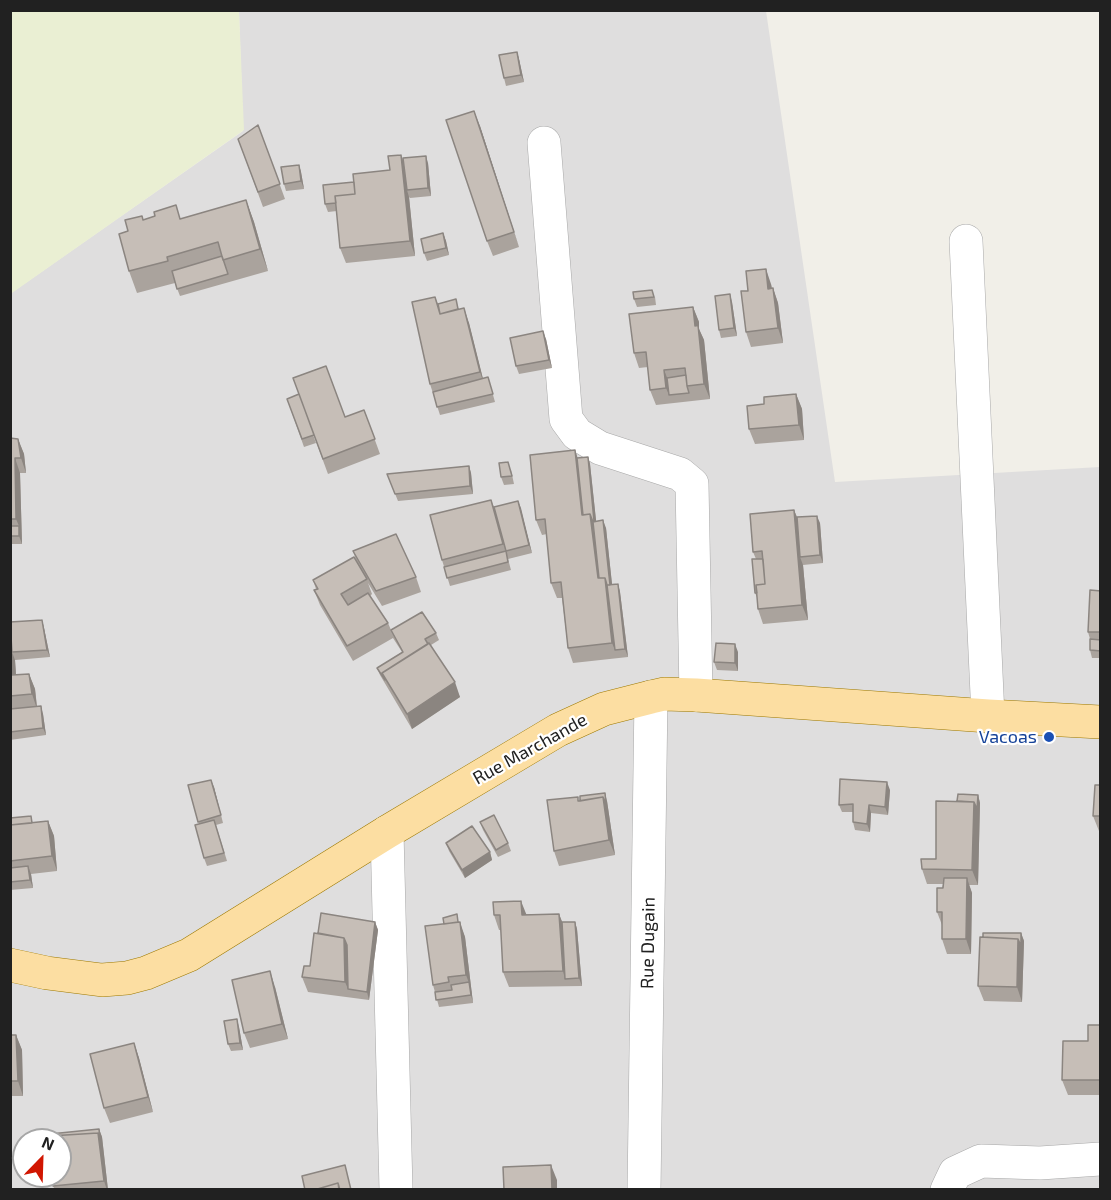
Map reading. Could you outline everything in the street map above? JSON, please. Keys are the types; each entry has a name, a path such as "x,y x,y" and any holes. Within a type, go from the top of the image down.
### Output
{"main road":[{"name":"Rue Marchande","path":"10,965 47,973 102,980 127,978 146,973 189,955 387,832 558,730 604,710 664,694 1101,722"}],"street":[{"path":"544,143 566,419 577,434 600,448 681,474 692,484 696,695"},
{"path":"966,241 987,716"},
{"name":"Rue Dugain","path":"644,1190 651,697"},
{"path":"387,832 396,1190"},
{"path":"947,1190 955,1173 981,1161 1040,1163 1101,1159"}],"shaded area":[{"path":"239,11 766,11 835,482 1100,467 1100,1189 11,1190 11,293 243,131"}],"green space":[{"path":"11,10 239,11 244,130 10,293"}],"building":[{"path":"517,52 521,75 504,78 499,55"},
{"path":"474,111 514,232 487,241 446,120"},
{"path":"258,125 280,184 258,192 238,139"},
{"path":"401,155 410,241 340,248 335,196 355,194 353,174 390,170 388,156"},
{"path":"426,156 428,188 407,190 403,158"},
{"path":"299,165 301,181 284,184 281,167"},
{"path":"354,182 355,194 335,196 336,203 325,204 323,185"},
{"path":"246,200 260,249 223,260 218,242 167,257 168,261 129,271 119,234 128,231 125,220 142,216 143,220 155,216 154,212 176,205 180,219"},
{"path":"443,233 446,248 424,253 421,239"},
{"path":"222,256 228,274 177,289 172,271"},
{"path":"766,269 768,289 773,288 778,328 746,332 741,291 748,291 746,271"},
{"path":"652,290 654,297 634,299 633,292"},
{"path":"730,294 734,328 719,330 715,296"},
{"path":"435,297 440,314 464,308 480,372 430,384 412,302"},
{"path":"456,299 458,309 440,314 438,304"},
{"path":"693,307 695,326 698,325 704,384 687,386 685,368 664,370 666,388 650,390 646,352 634,353 629,314"},
{"path":"543,331 549,360 516,366 510,338"},
{"path":"326,366 345,417 364,410 375,439 323,459 293,378"},
{"path":"686,375 689,393 669,395 667,378"},
{"path":"488,377 493,394 437,407 433,392"},
{"path":"299,394 314,435 302,439 287,399"},
{"path":"796,394 799,425 749,429 747,406 764,404 764,397"},
{"path":"10,438 18,439 21,458 15,458 16,519 10,519"},
{"path":"575,450 582,515 590,514 598,578 605,578 612,643 568,648 561,582 551,583 545,519 536,520 530,455"},
{"path":"588,457 593,522 590,514 583,515 577,458"},
{"path":"508,462 512,476 501,477 499,463"},
{"path":"469,466 470,486 395,494 387,474"},
{"path":"491,500 503,544 442,560 430,515"},
{"path":"518,501 529,545 506,551 494,507"},
{"path":"794,510 802,605 758,609 756,585 765,584 762,551 753,552 750,514"},
{"path":"817,516 820,555 800,557 797,517"},
{"path":"603,520 610,585 607,585 605,578 599,578 593,522"},
{"path":"10,526 19,526 19,536 10,536"},
{"path":"396,534 416,577 376,591 353,551"},
{"path":"506,551 508,562 447,578 444,567"},
{"path":"354,557 367,579 341,594 348,605 368,593 388,623 347,646 314,590 318,589 313,580"},
{"path":"752,559 763,559 765,584 756,585 757,593 755,593"},
{"path":"618,584 625,649 615,650 607,585"},
{"path":"1090,590 1101,591 1101,632 1088,632"},
{"path":"422,612 436,633 425,639 428,644 382,673 385,680 377,668 403,652 391,630"},
{"path":"42,620 47,650 12,652 10,622"},
{"path":"1090,639 1101,640 1101,651 1090,650"},
{"path":"429,643 455,682 407,714 382,673"},
{"path":"716,643 735,644 735,663 714,662"},
{"path":"10,658 12,675 29,674 32,694 10,696"},
{"path":"41,706 43,728 10,732 10,709"},
{"path":"840,779 887,782 885,807 869,805 867,824 853,822 853,804 839,805"},
{"path":"211,780 221,815 198,822 188,785"},
{"path":"1095,785 1101,785 1101,816 1093,816"},
{"path":"605,793 606,804 603,797 580,801 580,796"},
{"path":"958,794 978,795 977,809 974,802 957,801"},
{"path":"578,797 578,801 603,797 609,840 554,851 547,800"},
{"path":"936,801 974,802 972,870 922,869 921,859 936,859"},
{"path":"494,815 508,843 496,850 480,822"},
{"path":"31,816 32,823 10,825 10,818"},
{"path":"214,820 224,853 204,858 195,825"},
{"path":"48,821 52,856 10,861 10,825"},
{"path":"472,826 490,852 462,870 446,843"},
{"path":"28,866 30,880 10,882 10,868"},
{"path":"944,878 967,878 966,939 942,939 942,912 937,912 937,888 943,888"},
{"path":"521,901 522,915 559,914 563,971 503,972 500,915 494,915 493,902"},
{"path":"321,913 375,922 367,992 348,989 347,945 344,938 318,933"},
{"path":"457,914 458,922 444,924 443,918"},
{"path":"460,922 466,975 448,977 449,982 433,985 425,926"},
{"path":"562,922 575,922 579,978 565,979"},
{"path":"314,933 344,938 345,982 302,977 304,966 310,966"},
{"path":"983,933 1021,933 1021,946 1018,939 983,937"},
{"path":"980,937 1018,939 1017,987 978,986"},
{"path":"270,971 282,1024 244,1033 232,980"},
{"path":"469,982 471,995 436,1000 435,992 452,990 451,985"},
{"path":"237,1019 240,1043 228,1044 224,1021"},
{"path":"1088,1025 1101,1025 1101,1080 1062,1080 1063,1041 1088,1041"},
{"path":"10,1035 16,1035 18,1081 10,1081"},
{"path":"134,1043 148,1097 104,1108 90,1054"},
{"path":"99,1129 100,1140 98,1133 72,1135 72,1132"},
{"path":"98,1133 104,1181 72,1184 72,1135"},
{"path":"345,1165 351,1190 340,1190 338,1183 314,1190 305,1190 302,1176"},
{"path":"551,1165 552,1190 504,1190 503,1167"},
{"path":"338,1183 339,1190 314,1190"}],"place":[{"name":"Vacoas","path":"1049,737"}]}
